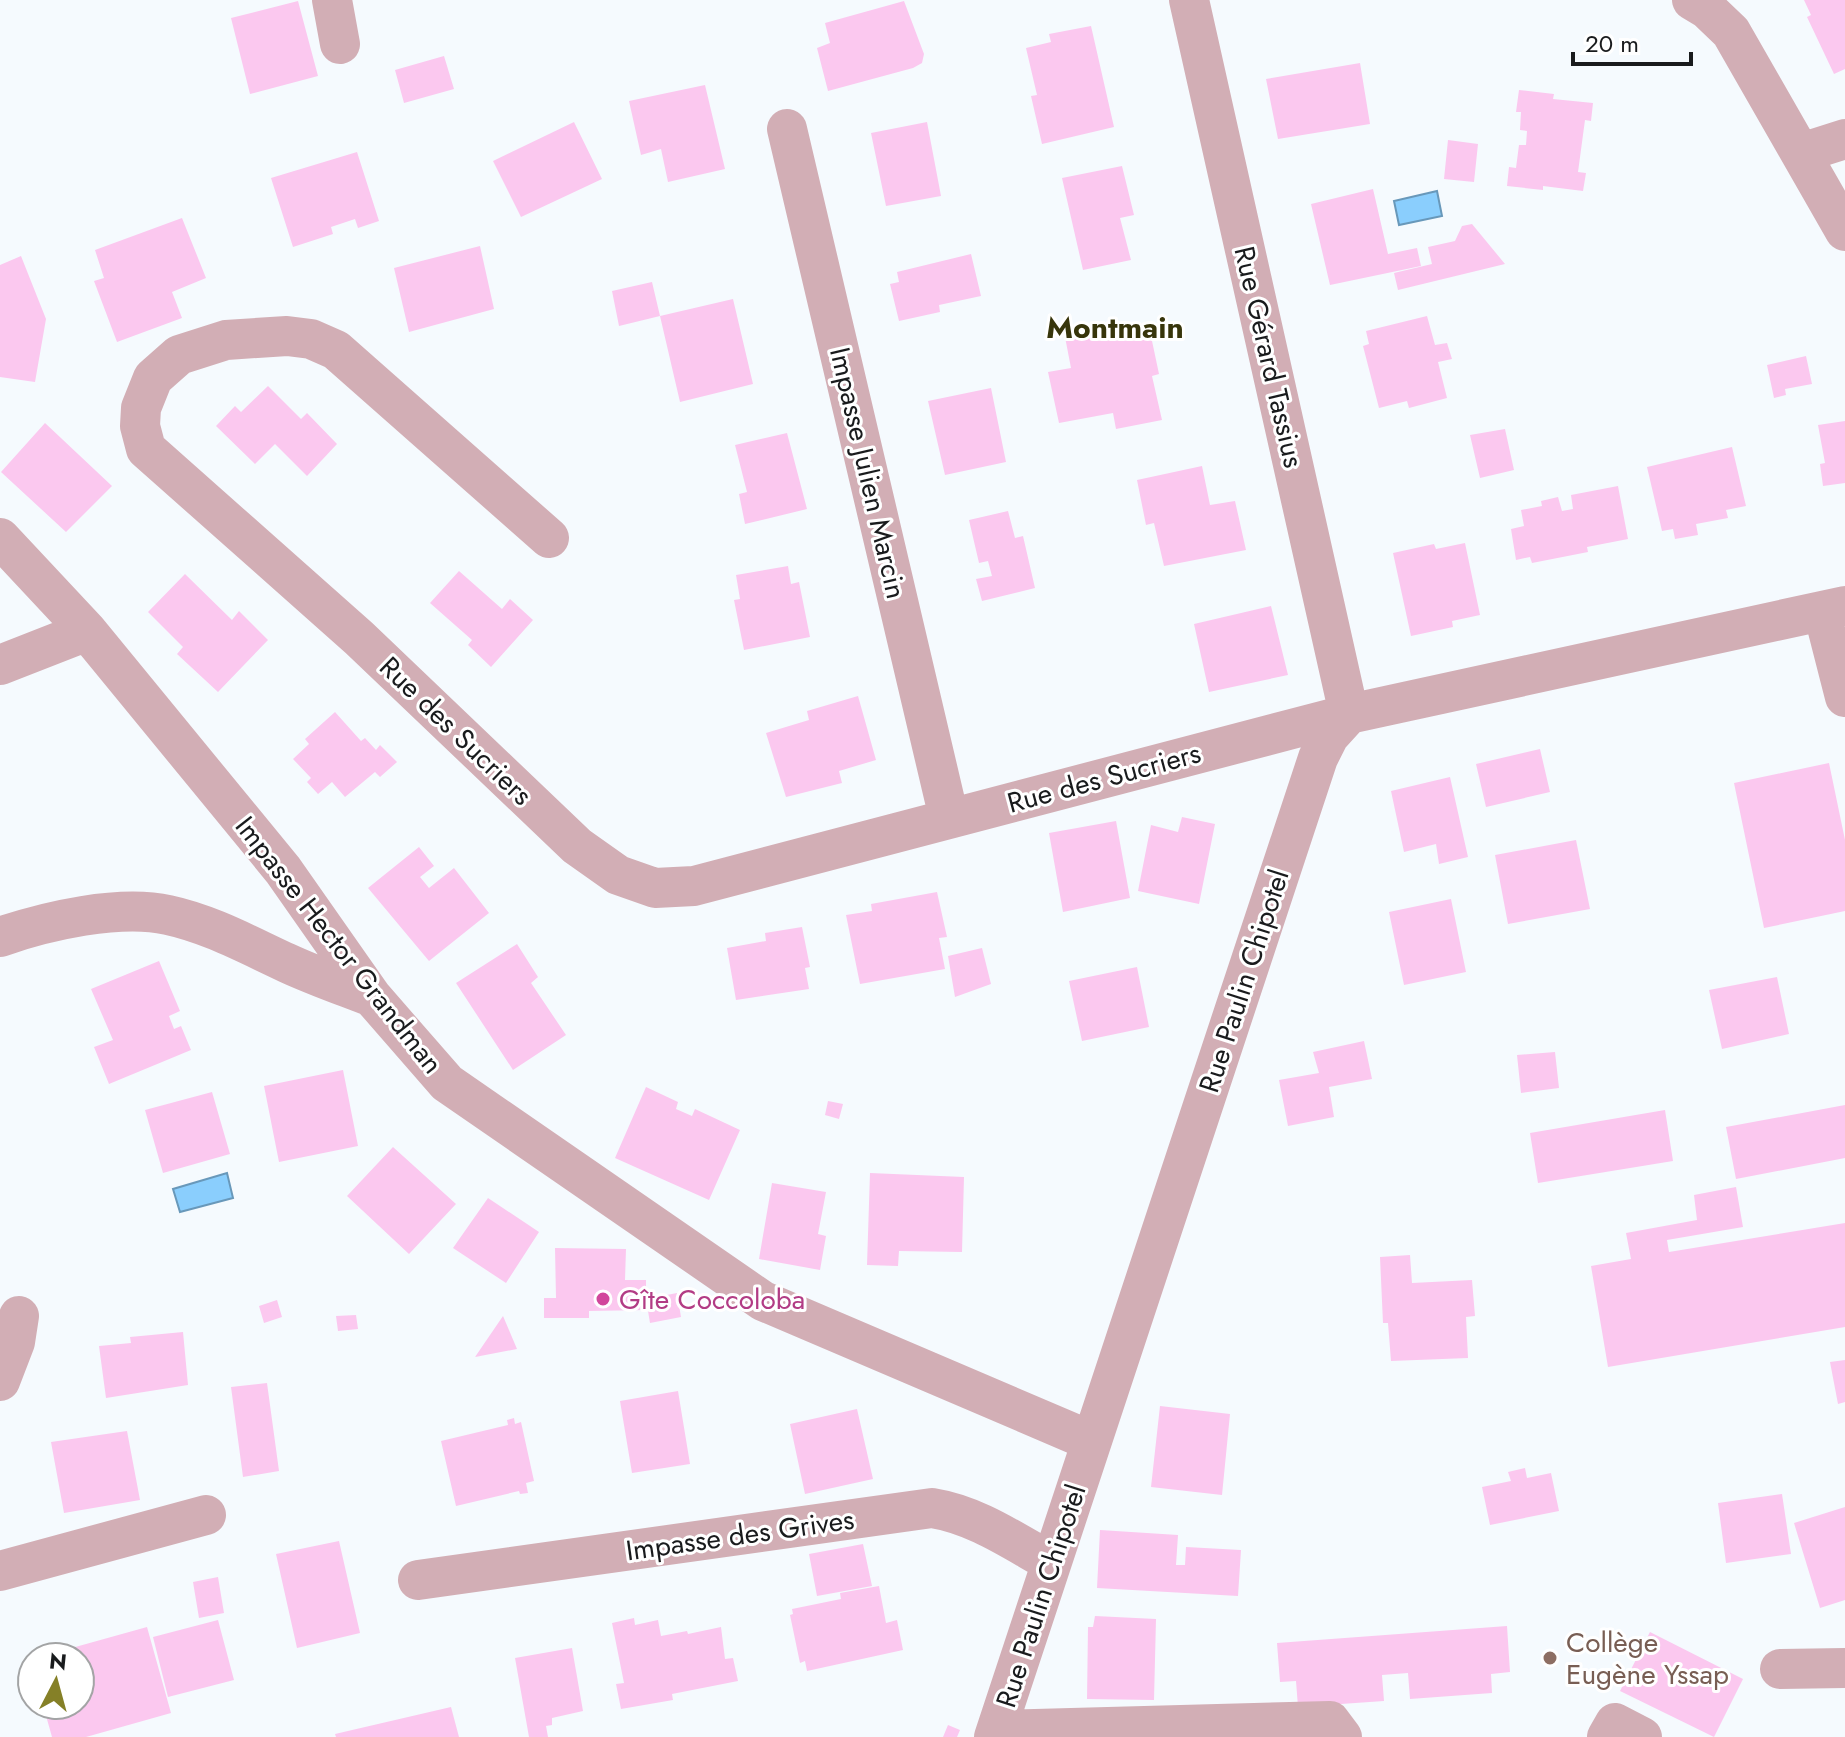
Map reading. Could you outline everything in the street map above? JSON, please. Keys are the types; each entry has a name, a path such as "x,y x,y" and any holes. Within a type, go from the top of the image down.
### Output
{"street":[{"path":"332,0 340,44"},
{"name":"Rue Gérard Tassius","path":"1189,0 1349,714"},
{"path":"1692,0 1707,9 1731,32 1845,231"},
{"name":"Impasse Julien Marcin","path":"787,129 949,818"},
{"path":"1801,153 1845,139"},
{"name":"Rue des Sucriers","path":"549,538 336,350 311,339 287,336 226,340 179,355 153,378 141,408 140,426 146,449 359,638 577,846 618,875 655,888 694,886 1349,714"},
{"name":"Impasse Hector Grandman","path":"0,538 87,631 283,870 372,997 447,1083 763,1301 1091,1441"},
{"path":"1349,714 1834,608 1845,697"},
{"path":"0,665 87,631"},
{"name":"Rue Paulin Chipotel","path":"996,1734 1318,758 1329,736 1349,714"},
{"path":"0,937 39,924 97,915 166,914 217,930 290,965 372,997"},
{"path":"0,1381 15,1342 19,1316"},
{"name":"Impasse des Grives","path":"418,1580 932,1508 955,1512 980,1522 1051,1562"},
{"path":"0,1571 206,1515"},
{"path":"1780,1669 1845,1668"},
{"path":"996,1734 1330,1721 1342,1737"},
{"path":"1607,1737 1615,1723 1642,1737"}],"water":[{"path":"1437,191 1442,216 1399,225 1394,201"},
{"path":"227,1173 233,1198 180,1212 173,1189"}],"building":[{"path":"1804,0 1845,0 1845,69 1834,74 1807,17 1811,15"},
{"path":"298,1 318,76 250,94 231,18"},
{"path":"904,1 924,54 922,63 828,91 817,48 830,43 825,23"},
{"path":"1091,26 1114,127 1042,144 1031,96 1037,95 1026,48 1051,42 1049,34"},
{"path":"444,56 454,89 404,103 395,70"},
{"path":"1360,63 1370,124 1278,139 1266,79"},
{"path":"705,85 725,169 668,182 661,149 641,155 629,101"},
{"path":"1519,90 1554,94 1553,99 1593,103 1591,121 1585,120 1578,172 1586,173 1583,191 1507,186 1509,167 1516,168 1519,145 1526,145 1527,131 1520,130 1521,112 1516,112"},
{"path":"574,122 602,179 521,217 493,161"},
{"path":"927,122 941,196 886,206 871,133"},
{"path":"1448,140 1478,144 1474,182 1444,179"},
{"path":"357,152 379,221 358,228 355,219 331,227 333,234 293,247 271,178"},
{"path":"1122,166 1134,215 1120,218 1131,260 1083,270 1062,178"},
{"path":"1373,189 1388,254 1417,248 1421,266 1330,285 1311,204"},
{"path":"182,218 206,278 172,292 182,318 117,342 94,281 104,278 95,250"},
{"path":"1472,224 1505,264 1398,290 1394,273 1432,264 1428,247 1455,241 1462,226"},
{"path":"480,246 494,309 409,332 394,268"},
{"path":"971,254 981,296 939,305 940,312 899,321 890,284 899,282 897,272"},
{"path":"21,256 46,319 35,382 0,377 0,265"},
{"path":"652,282 660,316 619,326 612,291"},
{"path":"733,299 753,384 680,402 660,316"},
{"path":"1427,316 1435,345 1447,343 1452,359 1438,362 1447,398 1409,408 1407,401 1379,408 1363,346 1369,344 1366,331"},
{"path":"1148,322 1159,374 1152,376 1162,420 1116,429 1113,413 1059,423 1048,372 1071,368 1065,337"},
{"path":"1806,356 1812,384 1785,389 1786,395 1774,398 1767,365"},
{"path":"268,386 301,419 307,413 337,444 307,476 275,444 255,464 216,426 235,406 241,412"},
{"path":"991,388 1006,462 945,475 928,401"},
{"path":"1845,421 1845,483 1823,486 1820,464 1825,463 1818,425"},
{"path":"45,423 112,486 66,532 1,472"},
{"path":"1505,429 1514,470 1480,478 1470,435"},
{"path":"787,433 807,509 745,524 739,494 747,492 735,445"},
{"path":"1732,447 1746,506 1726,510 1728,518 1696,524 1698,535 1675,539 1673,529 1662,531 1647,467"},
{"path":"1202,466 1210,505 1235,501 1246,550 1164,566 1154,523 1146,525 1137,480"},
{"path":"1618,486 1628,539 1587,547 1588,552 1532,563 1530,557 1516,560 1511,529 1524,526 1521,510 1542,506 1541,501 1558,497 1562,511 1573,509 1571,495"},
{"path":"1008,511 1015,538 1023,536 1035,588 982,601 976,579 992,576 988,561 979,563 969,520"},
{"path":"1465,543 1480,615 1452,621 1453,627 1411,636 1393,553 1434,544 1436,549"},
{"path":"788,566 791,584 799,582 810,637 744,650 734,600 740,599 736,575"},
{"path":"459,571 502,609 510,599 533,620 491,667 468,645 472,640 430,603"},
{"path":"185,574 232,620 239,611 268,640 218,692 177,654 183,647 148,612"},
{"path":"1271,606 1288,675 1209,692 1194,624"},
{"path":"858,696 876,760 839,771 842,783 786,797 766,733 809,720 807,711"},
{"path":"335,712 361,741 365,738 376,750 380,745 397,762 380,777 375,772 345,797 332,782 318,794 307,782 311,778 293,759 309,744 305,739"},
{"path":"1540,749 1550,792 1486,807 1476,764"},
{"path":"1829,763 1845,840 1845,911 1764,928 1734,783"},
{"path":"1450,777 1468,857 1439,864 1436,844 1404,852 1391,791"},
{"path":"1182,817 1215,824 1199,904 1138,891 1151,825 1178,832"},
{"path":"1116,821 1130,898 1063,912 1049,833"},
{"path":"1576,840 1590,909 1508,924 1495,855"},
{"path":"419,847 434,866 420,877 429,888 454,868 489,913 429,961 368,888"},
{"path":"937,892 947,937 939,938 945,969 860,984 846,915 872,911 871,904"},
{"path":"1451,899 1466,972 1404,985 1389,912"},
{"path":"802,927 810,967 805,968 809,989 736,1000 727,948 766,941 765,933"},
{"path":"517,944 538,977 531,983 566,1035 513,1070 456,983"},
{"path":"982,948 991,984 955,997 948,956"},
{"path":"159,961 180,1011 169,1016 174,1029 181,1026 191,1050 109,1084 94,1047 113,1040 91,989"},
{"path":"1137,967 1149,1027 1082,1041 1069,981"},
{"path":"1777,977 1789,1034 1722,1049 1709,990"},
{"path":"1364,1041 1372,1079 1329,1087 1334,1117 1288,1126 1279,1080 1319,1073 1313,1052"},
{"path":"1555,1052 1559,1088 1521,1093 1517,1055"},
{"path":"343,1070 358,1146 279,1162 264,1086"},
{"path":"646,1087 678,1102 676,1109 692,1116 695,1109 740,1130 709,1200 615,1158"},
{"path":"212,1092 230,1154 163,1173 145,1110"},
{"path":"828,1101 843,1104 839,1119 825,1115"},
{"path":"1845,1105 1845,1158 1736,1179 1726,1127"},
{"path":"1665,1110 1673,1161 1538,1183 1530,1133"},
{"path":"393,1147 456,1204 409,1254 347,1196"},
{"path":"870,1173 964,1177 962,1252 899,1251 898,1266 867,1265"},
{"path":"772,1183 826,1192 818,1234 826,1236 820,1270 759,1259"},
{"path":"1736,1187 1743,1227 1667,1240 1669,1252 1845,1223 1845,1327 1608,1367 1591,1266 1631,1259 1626,1233 1697,1220 1694,1195"},
{"path":"488,1198 539,1232 506,1283 453,1248"},
{"path":"555,1248 626,1249 625,1280 646,1280 646,1310 589,1311 589,1318 544,1318 544,1298 556,1298"},
{"path":"1410,1255 1412,1283 1472,1280 1475,1316 1466,1317 1468,1358 1391,1361 1388,1323 1383,1323 1380,1257"},
{"path":"677,1293 681,1317 650,1323 646,1299"},
{"path":"277,1300 282,1317 264,1323 259,1306"},
{"path":"356,1315 358,1329 338,1331 336,1316"},
{"path":"503,1316 517,1349 475,1357"},
{"path":"183,1332 188,1385 106,1398 99,1346 131,1343 130,1337"},
{"path":"1845,1360 1845,1402 1838,1404 1830,1362"},
{"path":"267,1383 279,1471 243,1477 231,1387"},
{"path":"678,1391 690,1464 632,1473 620,1401"},
{"path":"1160,1406 1230,1414 1222,1495 1151,1487"},
{"path":"857,1409 873,1479 805,1494 790,1424"},
{"path":"514,1418 515,1424 521,1422 534,1481 526,1483 528,1493 520,1494 519,1491 456,1506 441,1441 508,1425 507,1420"},
{"path":"127,1431 140,1500 64,1513 51,1442"},
{"path":"1525,1468 1527,1478 1551,1473 1559,1511 1490,1525 1482,1487 1511,1481 1508,1472"},
{"path":"1782,1494 1791,1554 1726,1563 1718,1503"},
{"path":"1845,1507 1845,1600 1820,1608 1794,1523"},
{"path":"1100,1530 1178,1535 1176,1565 1185,1565 1186,1547 1241,1550 1238,1596 1097,1588"},
{"path":"339,1541 360,1633 297,1648 276,1554"},
{"path":"863,1544 872,1586 817,1596 809,1554"},
{"path":"218,1577 224,1613 199,1618 193,1582"},
{"path":"879,1586 886,1623 897,1620 903,1650 807,1671 805,1661 800,1663 790,1615 793,1614 792,1609 841,1599 840,1593"},
{"path":"1095,1616 1156,1619 1154,1700 1087,1699 1088,1627 1093,1627"},
{"path":"634,1618 635,1625 658,1620 661,1636 721,1627 725,1659 733,1658 738,1681 672,1694 673,1700 621,1709 616,1684 624,1683 612,1623"},
{"path":"218,1620 234,1680 168,1697 153,1637"},
{"path":"1507,1626 1510,1672 1491,1674 1492,1693 1410,1699 1408,1673 1382,1675 1384,1701 1298,1707 1296,1681 1280,1682 1277,1643"},
{"path":"147,1627 171,1713 86,1737 52,1737 48,1721 96,1721 96,1641"},
{"path":"1650,1632 1743,1679 1714,1737 1620,1691"},
{"path":"572,1648 583,1711 552,1718 552,1725 546,1726 548,1737 529,1737 515,1658"},
{"path":"451,1707 459,1737 336,1737 335,1734"},
{"path":"948,1725 960,1730 957,1737 943,1737"}],"place":[{"name":"Gîte Coccoloba","path":"603,1299"},
{"name":"Collège Eugène Yssap","path":"1550,1658"}],"district":[{"name":"Montmain","path":"1115,327"}]}
